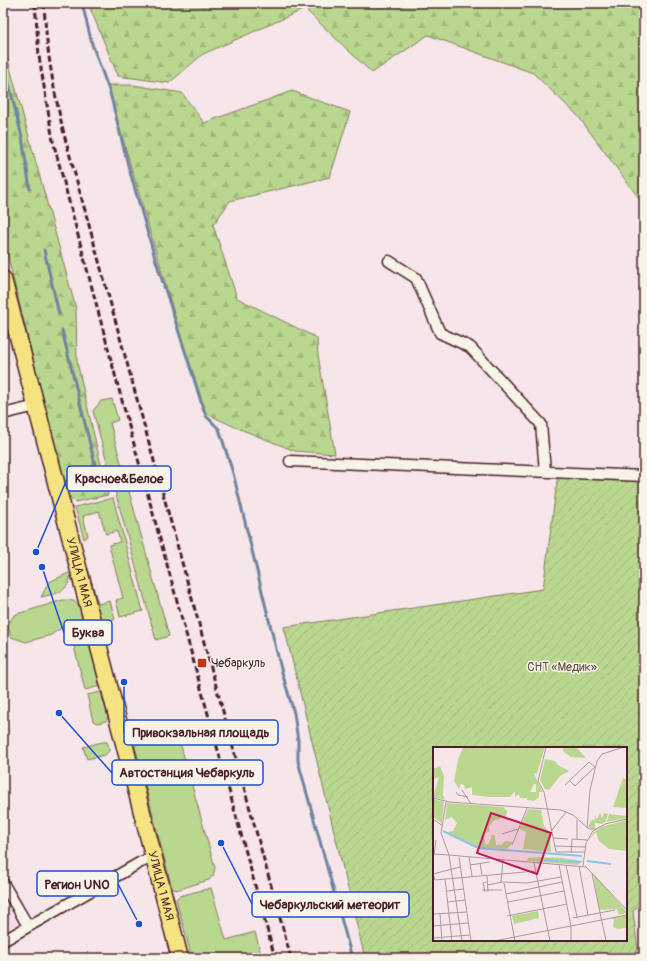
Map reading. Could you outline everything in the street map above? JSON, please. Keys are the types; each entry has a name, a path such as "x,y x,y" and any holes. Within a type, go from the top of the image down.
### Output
{"main road":[{"name":"УЛИЦА 1 МАЯ","path":"3,279 180,958"}],"street":[{"path":"389,261 416,278 440,333 470,346 541,424 545,471"},
{"path":"3,414 36,406"},
{"path":"290,461 644,476"},
{"path":"3,941 141,862 154,857"},
{"path":"3,883 28,926"}],"shaded area":[{"path":"3,900 17,924 3,932"}],"green space":[{"path":"88,3 644,3 644,205 578,116 533,73 428,35 372,73 305,9 203,54 169,83 118,76"},
{"path":"3,42 76,309 77,362 108,495 75,502 66,493 3,237"},
{"path":"107,85 133,85 182,93 204,123 292,91 350,112 330,177 230,201 213,225 237,298 317,338 318,355 335,454 295,451 235,427 203,412"},
{"path":"112,399 118,420 110,423 169,636 156,640 93,411 101,401"},
{"name":"СНТ «Медик»","path":"558,474 644,482 644,901 633,911 638,950 623,958 365,958 284,627 543,589"},
{"path":"113,498 143,611 120,617 116,600 123,598 109,545 120,542 117,531 106,534 99,511 83,516 88,536 84,539 75,507"},
{"path":"87,568 98,604 110,601 115,619 100,623"},
{"path":"71,572 68,584 62,591 41,597 49,582"},
{"path":"63,600 73,601 78,604 81,612 80,621 64,626 51,635 26,642 11,637 8,625 14,615"},
{"path":"80,636 88,638 100,686 85,690 73,642"},
{"path":"101,692 108,717 106,721 97,723 93,721 87,695"},
{"path":"170,734 181,746 215,868 213,876 209,880 176,890 172,888 135,746 136,744"},
{"path":"107,742 109,751 105,755 87,759 83,747"},
{"path":"211,888 226,940 255,932 262,958 192,958 176,899 179,896"}],"waterway":[{"path":"82,3 92,44 110,93 128,165 155,258 206,416 219,429 233,473 281,669 294,713 298,741 298,761 352,958"},
{"path":"3,60 22,137 30,189"},
{"path":"44,250 59,314"},
{"path":"62,330 101,489"}],"railway":[{"path":"35,3 39,56 53,141 118,386 275,958"},
{"path":"44,3 51,71 65,138 291,958"}],"place":[{"name":"Красное&Белое","path":"36,552"},
{"name":"Буква","path":"42,567"},
{"name":"Чебаркуль","path":"202,663"},
{"name":"Привокзальная площадь","path":"124,682"},
{"name":"Автостанция Чебаркуль","path":"59,713"},
{"name":"Чебаркульский метеорит","path":"221,843"},
{"name":"Регион UNO","path":"139,924"}]}
